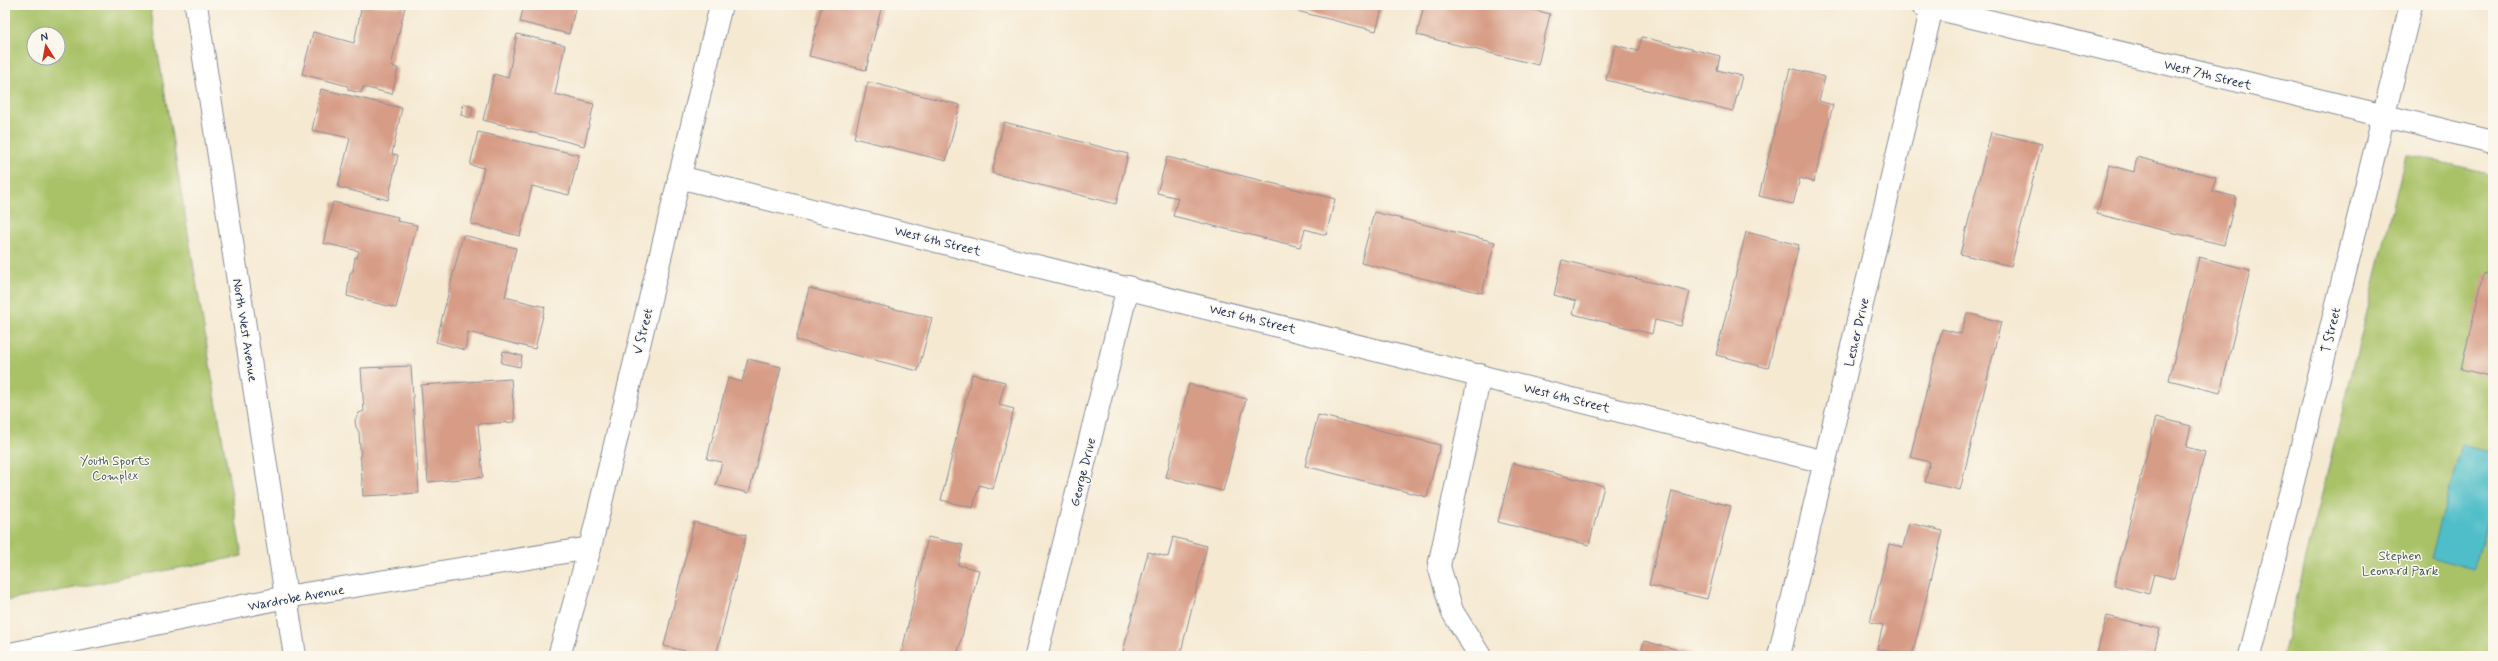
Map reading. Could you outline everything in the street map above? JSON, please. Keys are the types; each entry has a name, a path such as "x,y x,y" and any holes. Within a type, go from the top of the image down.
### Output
{"street":[{"name":"North West Avenue","path":"196,5 295,656"},
{"name":"V Street","path":"559,656 590,548 721,5"},
{"name":"T Street","path":"2250,656 2411,5"},
{"name":"West 7th Street","path":"1927,6 2493,142"},
{"name":"Lesher Drive","path":"1779,656 1825,462 1927,6"},
{"name":"West 6th Street","path":"679,177 1128,287 1825,462"},
{"name":"George Drive","path":"1036,656 1128,287"},
{"path":"1480,375 1439,566 1452,611 1480,656"},
{"name":"Wardrobe Avenue","path":"5,655 286,597 590,548"}],"shaded area":[{"path":"218,651 221,656 193,656"}],"green space":[{"name":"Youth Sports Complex","path":"5,5 150,5 242,556 5,601"},
{"name":"Stephen Leonard Park","path":"2406,154 2493,174 2493,656 2282,656"}],"water":[{"path":"2462,444 2493,452 2493,500 2474,569 2431,557"}],"building":[{"path":"362,5 405,7 391,66 398,68 392,94 363,87 361,93 348,90 348,86 302,74 313,32 354,43"},
{"path":"524,5 576,5 569,34 520,22"},
{"path":"822,5 882,5 866,70 809,56"},
{"path":"1273,5 1383,5 1376,31"},
{"path":"1424,5 1516,5 1550,14 1538,65 1417,35"},
{"path":"517,34 565,45 555,94 594,104 584,146 483,120 494,74 508,78"},
{"path":"1642,37 1720,56 1717,70 1742,76 1733,111 1606,80 1615,45 1638,51"},
{"path":"1790,68 1825,77 1819,101 1833,105 1814,182 1800,178 1793,204 1759,196"},
{"path":"868,82 960,105 946,161 854,138"},
{"path":"321,89 402,108 392,154 398,155 388,200 338,187 350,138 312,130"},
{"path":"463,104 473,107 471,118 461,115"},
{"path":"1004,122 1128,154 1116,204 992,173"},
{"path":"478,132 579,155 569,195 532,186 520,236 471,224 484,168 470,165"},
{"path":"1991,132 2042,144 2011,266 1960,254"},
{"path":"1167,157 1335,199 1326,235 1305,229 1300,247 1173,216 1178,198 1157,193"},
{"path":"2137,157 2216,177 2212,191 2236,197 2224,245 2097,214 2109,165 2134,172"},
{"path":"333,202 398,217 397,221 417,225 396,308 347,296 350,273 353,271 355,257 357,258 359,251 323,243"},
{"path":"1374,212 1495,242 1482,293 1361,263"},
{"path":"1746,232 1799,245 1768,368 1716,355"},
{"path":"463,235 516,248 505,297 545,307 535,349 468,332 465,350 436,342"},
{"path":"2199,257 2250,270 2220,393 2169,380"},
{"path":"1562,260 1690,292 1681,326 1655,320 1652,334 1573,314 1576,301 1554,295"},
{"path":"2484,273 2493,276 2493,377 2461,369"},
{"path":"809,288 932,318 918,371 796,340"},
{"path":"1967,313 2001,322 1960,490 1925,482 1930,462 1910,457 1942,329 1961,334"},
{"path":"503,351 522,356 520,367 501,363"},
{"path":"748,359 781,367 749,493 716,485 722,462 707,459 728,378 742,382"},
{"path":"411,366 419,493 363,496 359,432 356,427 355,420 359,413 364,411 361,368"},
{"path":"972,374 1005,382 999,405 1014,409 993,489 979,485 973,508 941,500"},
{"path":"511,379 515,422 478,424 483,477 428,482 421,385"},
{"path":"1189,384 1246,399 1223,491 1166,477"},
{"path":"1318,415 1440,445 1427,497 1305,466"},
{"path":"2156,417 2191,426 2186,447 2205,452 2174,579 2154,574 2149,594 2114,585"},
{"path":"1513,463 1604,486 1589,545 1498,522"},
{"path":"1672,491 1731,506 1707,599 1649,585"},
{"path":"694,522 746,535 716,656 706,656 664,646"},
{"path":"1909,523 1943,531 1912,656 1877,649 1883,625 1870,622 1889,544 1903,547"},
{"path":"928,537 963,545 958,565 979,570 957,656 901,656"},
{"path":"1173,537 1207,546 1180,656 1122,656 1148,552 1168,557"},
{"path":"2107,616 2160,629 2153,656 2096,656"},
{"path":"1644,641 1694,654 1694,656 1640,656"}]}
